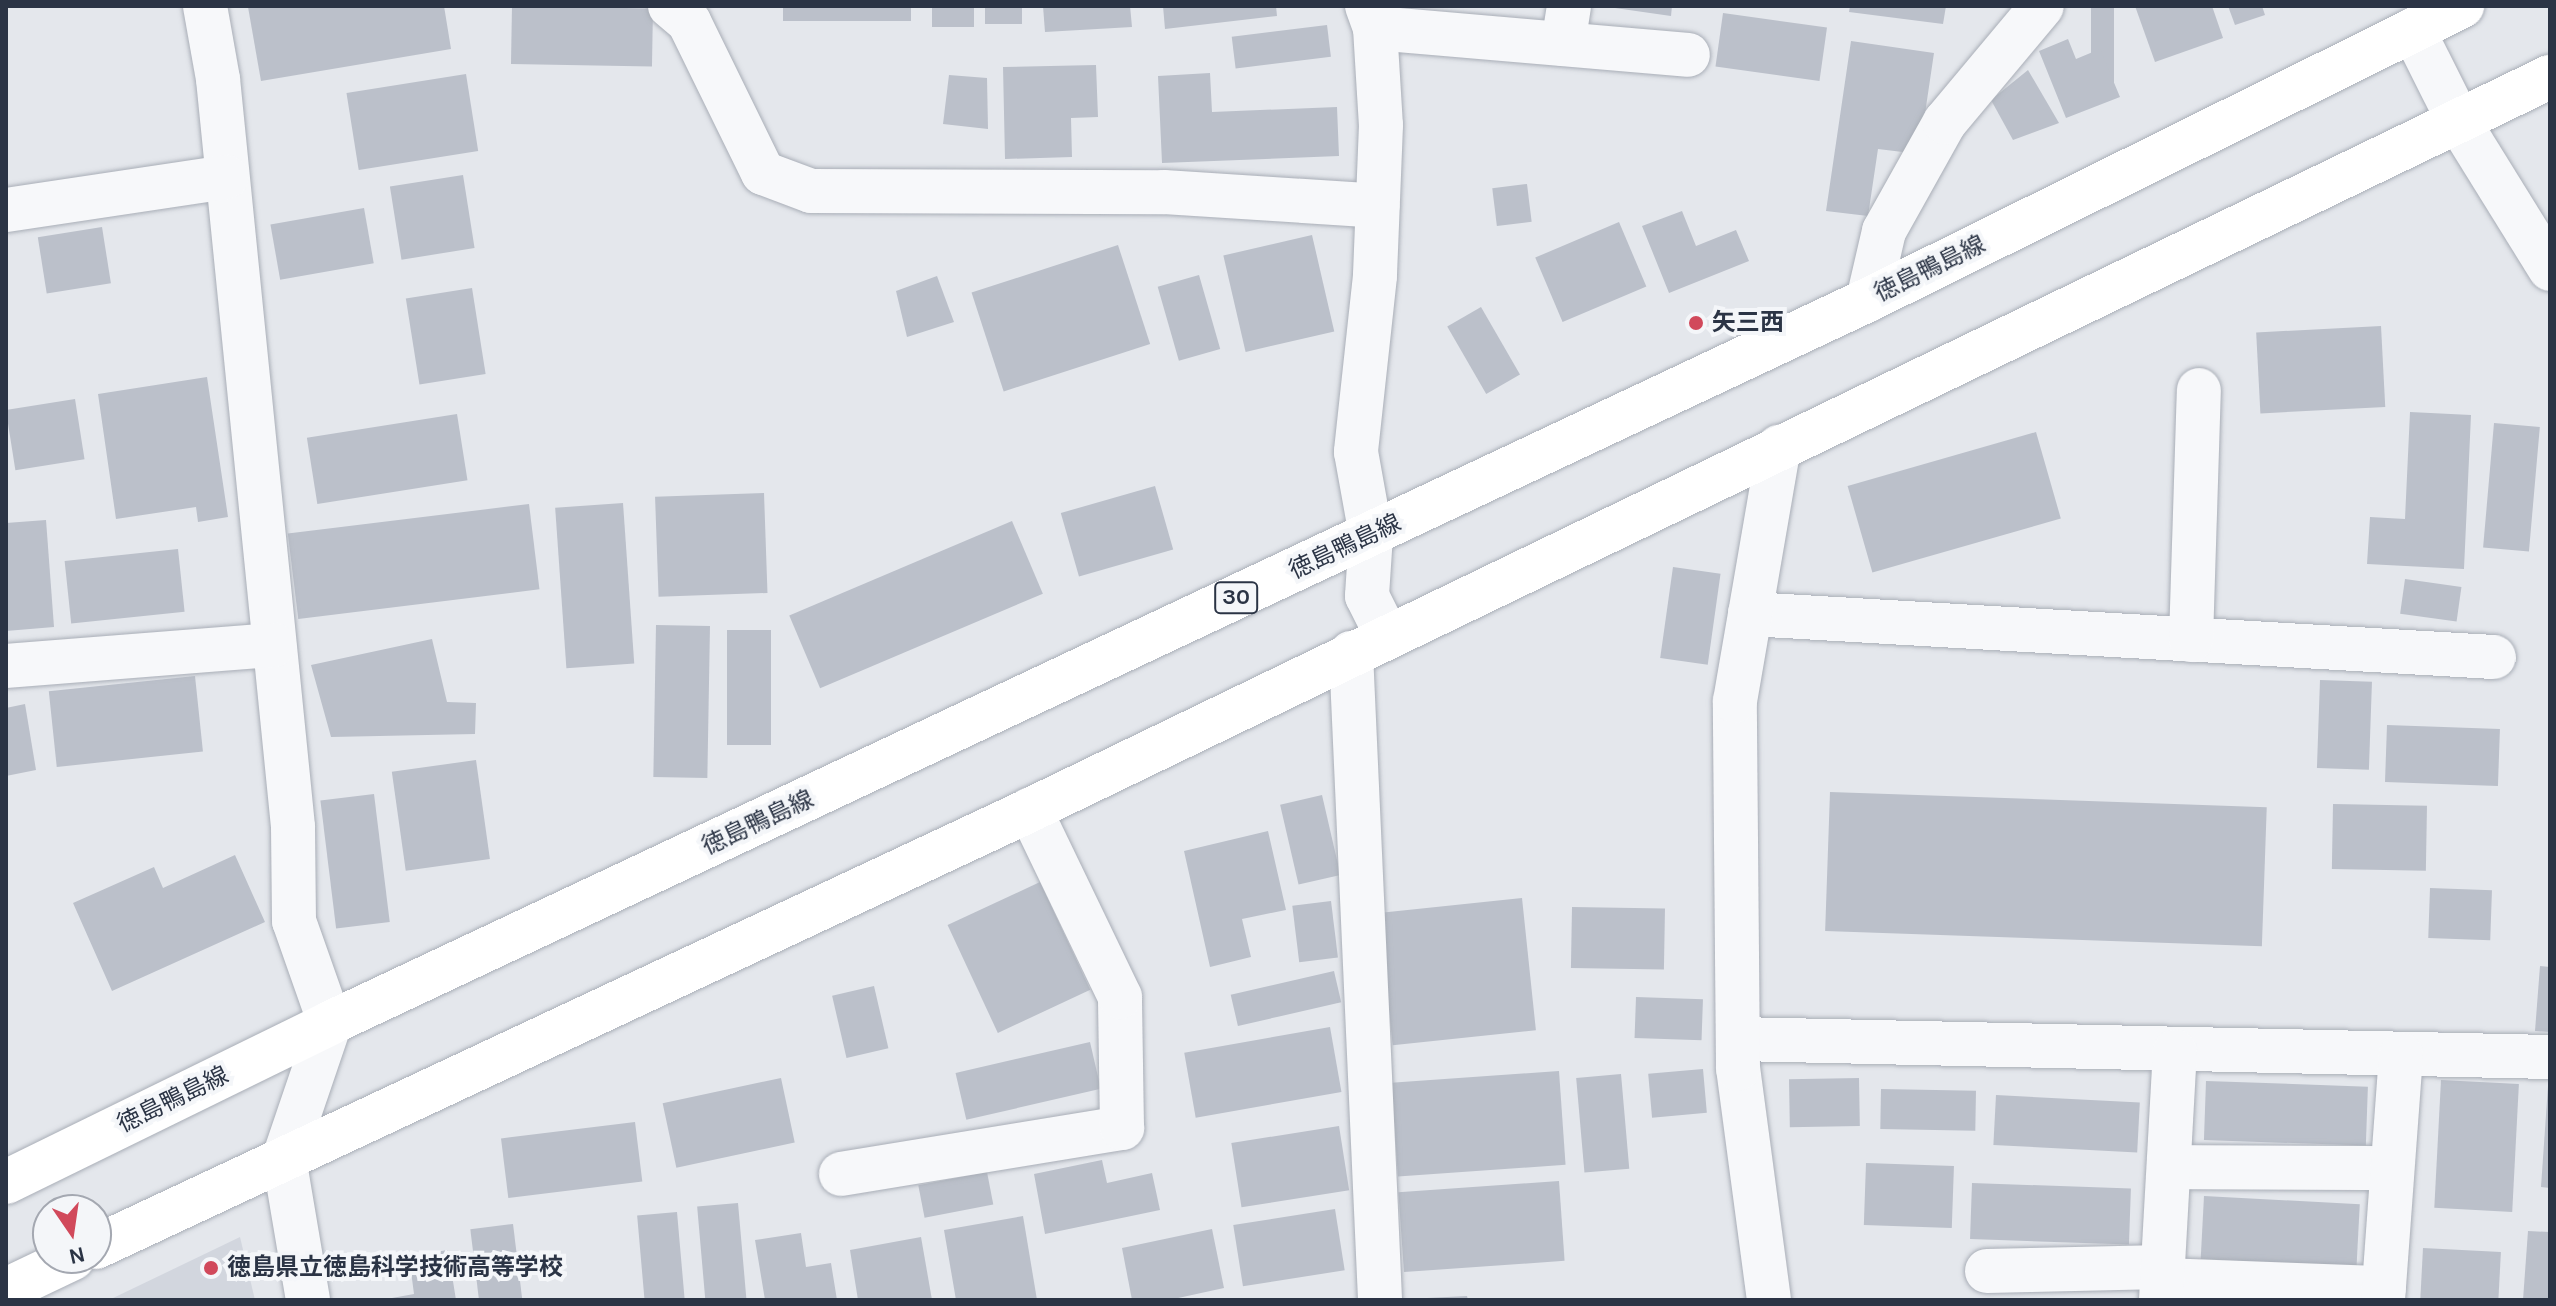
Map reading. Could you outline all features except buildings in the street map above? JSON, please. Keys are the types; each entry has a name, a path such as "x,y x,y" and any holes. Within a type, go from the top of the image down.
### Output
{"main road":[{"name":"徳島鴨島線","path":"6,1182 330,1023 1868,300 2462,6"},
{"path":"112,1239 1030,810 2550,77"},
{"path":"6,1290 40,1274"}],"street":[{"path":"205,6 227,177 293,827 294,921 330,1023 284,1158 308,1300"},
{"path":"670,6 689,22 763,173 811,191 1164,192 1378,206"},
{"path":"1868,300 1884,231 1945,122 2042,6"},
{"path":"1380,1300 1367,596 1371,535 1356,452 1378,206 1371,17 1566,25 1688,55"},
{"path":"2413,30 2459,122 2550,269"},
{"path":"6,210 227,177"},
{"path":"2191,640 2199,390"},
{"path":"1769,1300 1738,1039 1735,701 1779,447"},
{"path":"1750,614 2494,657"},
{"path":"6,666 274,645"},
{"path":"841,1174 1122,1128 1120,997 1030,810"},
{"path":"1738,1039 2550,1057"},
{"path":"2162,1282 2175,1051"},
{"path":"1987,1271 2384,1294 2401,1055"},
{"path":"2169,1167 2392,1168"}],"shaded area":[{"name":"徳島県立徳島科学技術高等学校","path":"240,1237 255,1300 109,1300"}],"place":[{"name":"矢三西","path":"1696,323"},
{"name":"徳島県立徳島科学技術高等学校","path":"211,1268"}]}
